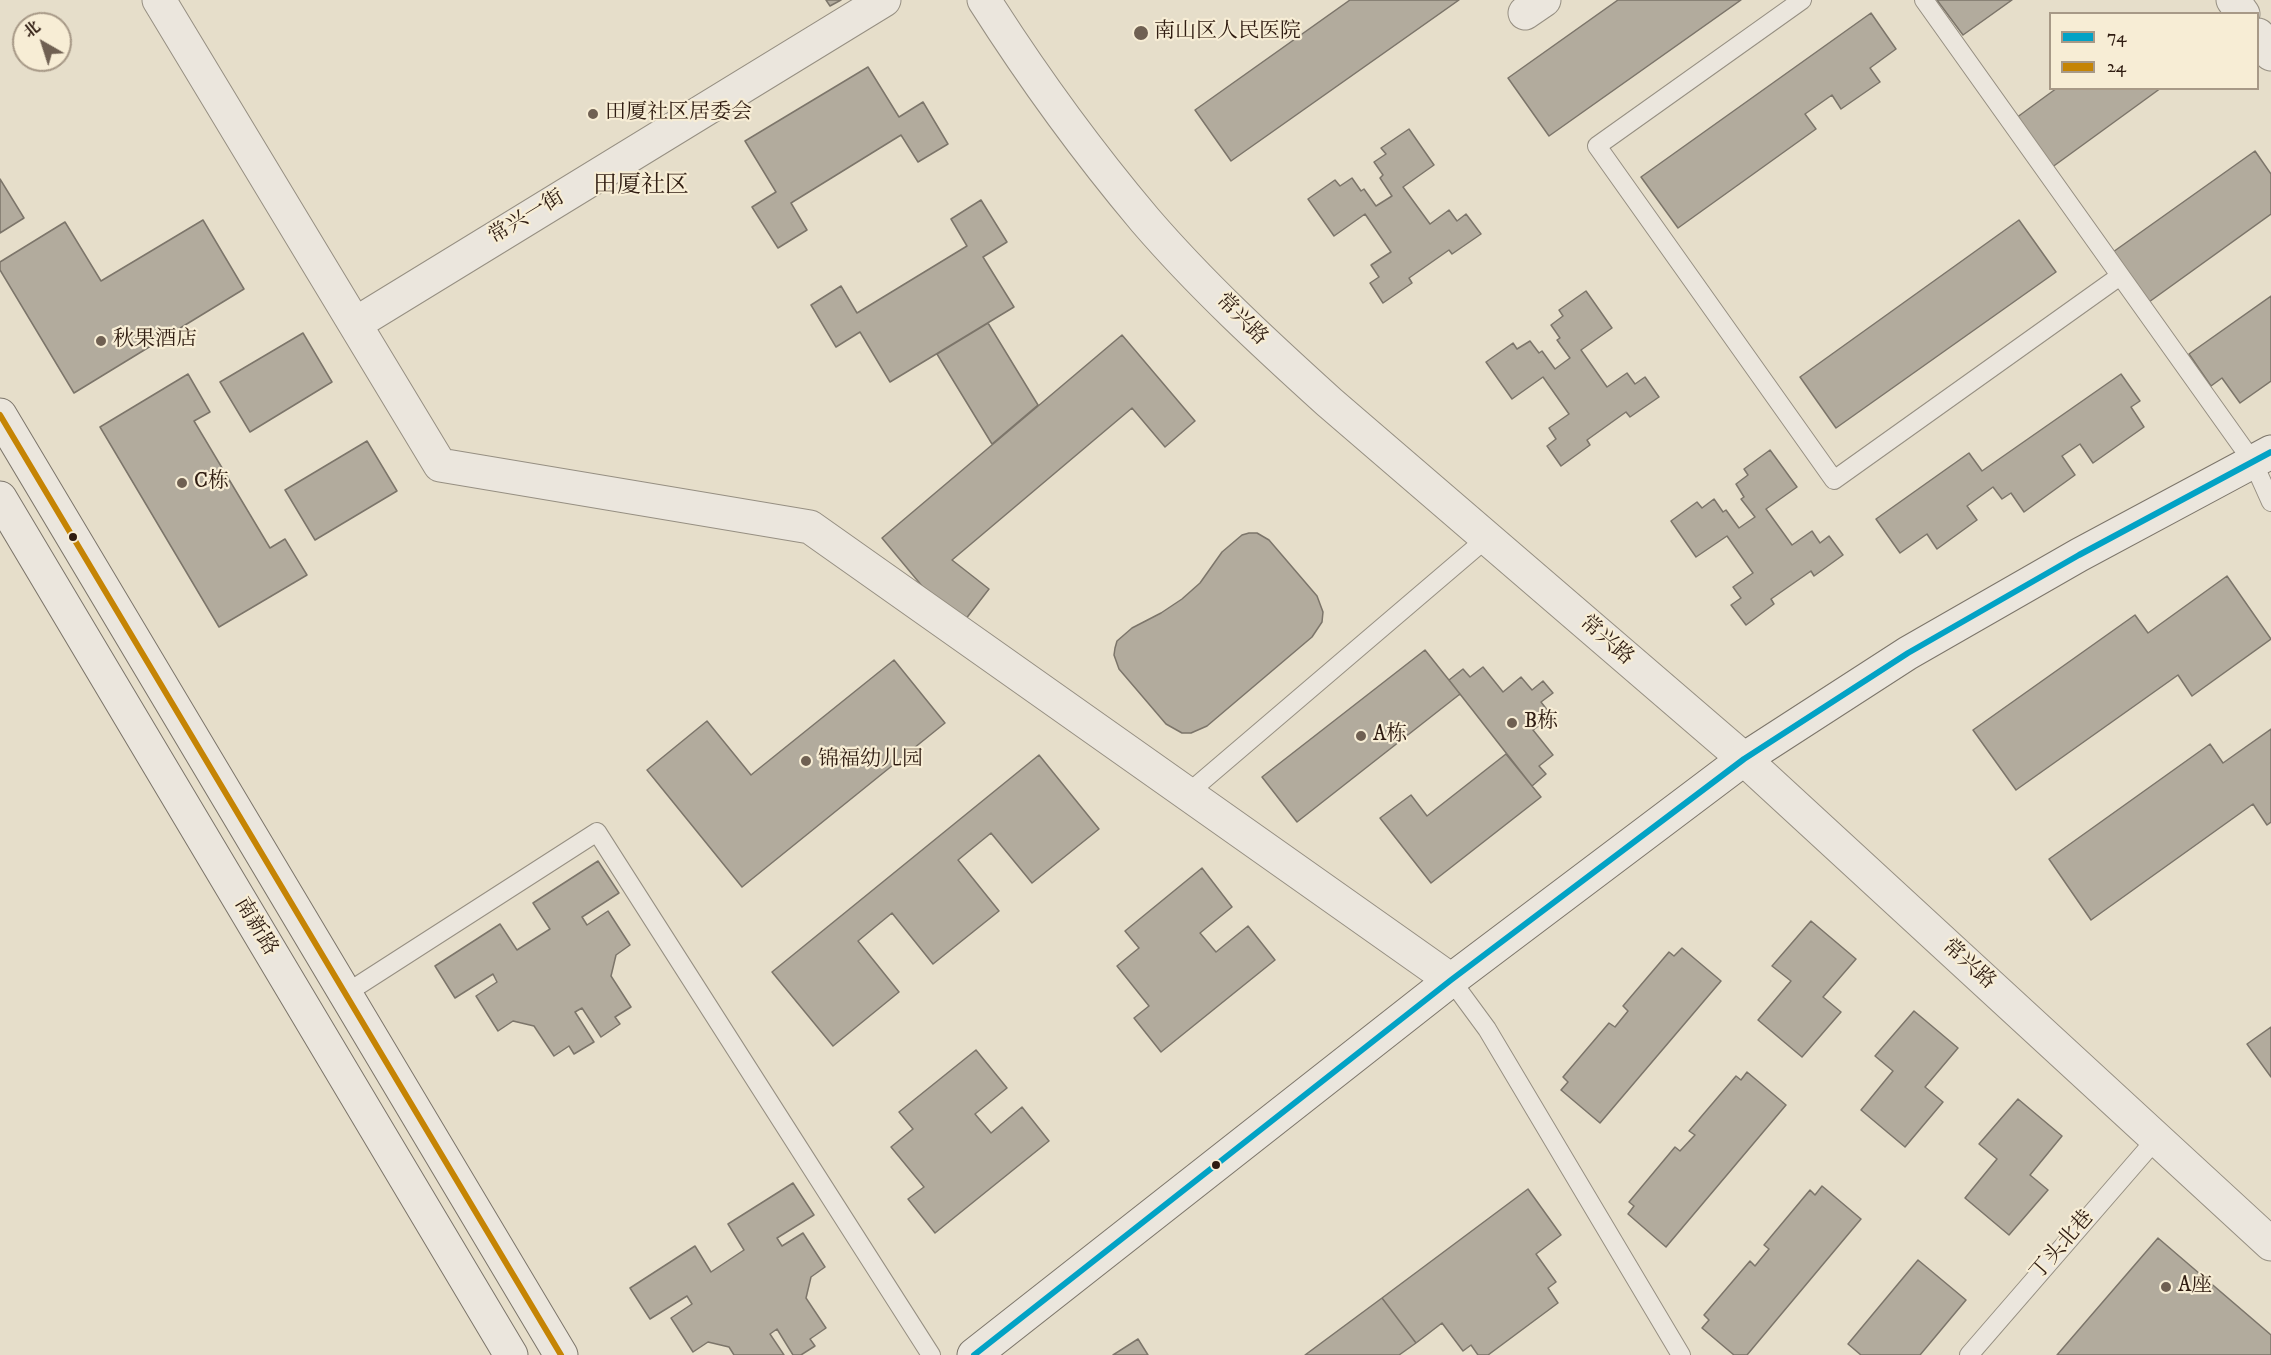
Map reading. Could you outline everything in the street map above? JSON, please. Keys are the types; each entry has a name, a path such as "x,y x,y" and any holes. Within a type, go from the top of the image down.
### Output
{"street":[{"path":"159,0 440,465 810,527 1451,980"},
{"name":"常兴一街","path":"354,324 884,0"},
{"name":"常兴路","path":"984,0 1041,86 1092,155 1146,221 1265,345 1744,759 2271,1244"},
{"path":"2259,36 2271,54"},
{"name":"南新路","path":"0,415 561,1355"},
{"path":"974,1355 1451,980 1744,759 1908,653 2079,555 2262,457"},
{"name":"南新路","path":"0,498 511,1355"}],"lane":[{"path":"1802,0 1597,146 1834,480 2120,276"},
{"path":"1924,0 2120,276 2262,457 2271,502"},
{"path":"1187,794 1487,538"},
{"path":"345,994 597,832 931,1355"},
{"path":"1451,980 1487,1029 1680,1355"},
{"name":"丁头北巷","path":"1969,1355 2157,1138"}],"building":[{"path":"826,0 841,0 830,6"},
{"path":"1350,0 1459,0 1231,161 1195,110"},
{"path":"1618,0 1741,0 1549,136 1508,78"},
{"path":"1937,0 2012,0 1963,35"},
{"path":"1871,13 1896,49 1870,68 1880,82 1841,109 1832,95 1805,114 1816,129 1678,228 1641,177"},
{"path":"868,67 899,117 923,102 948,144 918,162 901,135 791,203 807,230 778,248 752,207 776,192 745,141"},
{"path":"2054,90 2158,90 2051,168 2016,118"},
{"path":"1409,129 1434,165 1403,187 1430,224 1449,210 1457,221 1466,214 1481,234 1452,254 1449,250 1409,278 1412,283 1383,303 1370,283 1379,277 1371,265 1391,252 1365,214 1334,236 1308,199 1335,180 1340,186 1352,178 1361,191 1364,189 1376,206 1392,196 1380,178 1383,175 1374,162 1386,154 1381,148"},
{"path":"2255,151 2271,174 2271,214 2149,302 2113,252"},
{"path":"0,179 24,218 0,233"},
{"path":"981,200 1007,242 983,257 1014,307 890,382 860,332 836,347 811,305 841,286 857,313 967,246 951,219"},
{"name":"秋果酒店","path":"203,220 244,289 74,393 0,270 0,262 65,222 101,281"},
{"path":"2019,220 2056,272 1836,428 1800,377"},
{"path":"1586,291 1612,328 1581,350 1607,387 1627,373 1635,384 1645,377 1659,397 1630,417 1626,412 1587,440 1590,445 1561,466 1547,446 1556,439 1549,428 1569,414 1543,377 1512,399 1486,362 1513,343 1517,349 1530,341 1539,353 1542,351 1555,369 1570,358 1557,340 1560,338 1551,325 1563,316 1559,310"},
{"path":"2271,296 2271,381 2240,403 2222,378 2211,386 2189,354"},
{"path":"988,323 1038,405 992,444 937,354"},
{"path":"303,333 332,382 250,432 220,382"},
{"path":"1122,335 1195,421 1165,447 1132,408 952,560 989,589 965,620 922,586 882,538"},
{"name":"C栋","path":"188,374 210,412 194,421 270,548 285,539 307,575 219,627 100,427"},
{"path":"2121,374 2140,401 2131,407 2144,427 2093,463 2080,444 2062,456 2075,475 2024,512 2011,493 2002,499 1993,487 1967,506 1977,520 1937,549 1927,534 1900,553 1876,519 1969,453 1982,471"},
{"path":"367,441 397,491 315,540 285,490"},
{"path":"1770,450 1797,487 1766,509 1792,545 1812,531 1820,543 1829,536 1843,555 1814,576 1811,571 1771,599 1774,604 1746,625 1731,605 1741,598 1733,587 1753,573 1727,536 1696,557 1671,521 1697,502 1702,508 1714,499 1723,512 1726,510 1739,528 1755,517 1741,499 1744,497 1736,484 1748,475 1744,469"},
{"path":"1257,533 1269,540 1317,596 1323,612 1322,622 1312,637 1207,726 1191,733 1182,733 1166,724 1119,669 1114,655 1117,641 1132,628 1182,599 1200,583 1222,552 1242,535"},
{"path":"2227,576 2271,639 2192,696 2178,675 2016,790 1973,730 2135,615 2148,633"},
{"name":"A栋","path":"1425,650 1460,694 1297,822 1262,777"},
{"path":"894,660 945,723 742,887 647,770 707,721 751,775"},
{"name":"B栋","path":"1483,667 1503,692 1521,677 1532,690 1543,681 1553,693 1541,702 1552,716 1533,730 1553,755 1539,766 1546,774 1532,786 1449,680 1463,669 1470,677"},
{"path":"2271,729 2271,822 2267,825 2253,804 2091,920 2049,859 2210,744 2223,763"},
{"path":"1506,754 1541,797 1431,883 1380,818 1411,795 1427,816"},
{"path":"1039,755 1099,829 1032,883 991,833 958,860 999,911 933,964 892,913 858,941 899,992 833,1046 772,972"},
{"path":"598,861 619,893 582,917 587,925 608,911 630,945 616,955 611,976 631,1007 615,1017 620,1024 601,1037 582,1008 575,1012 594,1042 574,1054 569,1046 554,1056 534,1026 513,1021 498,1031 476,996 497,982 493,974 455,998 435,966 500,924 517,950 550,929 533,903"},
{"path":"1202,868 1232,907 1200,933 1216,952 1248,926 1275,960 1161,1052 1134,1018 1149,1006 1117,966 1139,948 1125,931"},
{"path":"1811,921 1856,959 1823,997 1841,1012 1802,1057 1758,1020 1791,981 1772,966"},
{"path":"1682,948 1721,981 1600,1123 1561,1090 1568,1082 1563,1077 1609,1023 1615,1027 1628,1011 1623,1006 1669,952 1674,956"},
{"path":"1914,1011 1958,1048 1925,1087 1943,1102 1905,1147 1861,1110 1893,1071 1875,1056"},
{"path":"2271,1027 2271,1077 2247,1044"},
{"path":"976,1050 1007,1088 975,1114 991,1133 1022,1107 1049,1141 935,1233 908,1199 924,1187 891,1147 913,1129 899,1112"},
{"path":"1747,1072 1786,1105 1666,1247 1628,1214 1634,1206 1629,1202 1675,1147 1680,1151 1695,1135 1689,1131 1736,1076 1741,1080"},
{"path":"2018,1099 2062,1136 2030,1175 2048,1190 2009,1235 1965,1198 1997,1159 1979,1144"},
{"path":"793,1183 814,1215 777,1238 782,1246 803,1233 825,1267 811,1277 806,1298 826,1328 810,1339 815,1346 801,1355 793,1355 777,1329 770,1334 784,1355 734,1355 729,1347 708,1342 693,1352 671,1318 692,1304 687,1296 650,1319 630,1288 695,1246 711,1272 744,1250 728,1224"},
{"path":"1822,1186 1861,1219 1747,1355 1734,1355 1702,1328 1709,1320 1704,1315 1750,1261 1755,1266 1769,1249 1764,1245 1810,1190 1815,1195"},
{"path":"1528,1189 1561,1235 1536,1254 1556,1282 1548,1288 1558,1303 1488,1355 1478,1355 1471,1345 1463,1351 1442,1323 1416,1343 1382,1298"},
{"name":"A座","path":"2158,1238 2271,1335 2271,1355 2057,1355"},
{"path":"1918,1260 1966,1300 1920,1355 1861,1355 1848,1344"},
{"path":"1382,1298 1416,1343 1399,1355 1305,1355"},
{"path":"1138,1339 1148,1355 1113,1355"}],"transit line":[{"name":"24","path":"0,415 561,1355"},
{"name":"74","path":"974,1355 1451,980 1744,759 1908,653 2079,555 2271,452"}],"place":[{"name":"南山区人民医院","path":"1141,33"},
{"name":"田厦社区居委会","path":"593,114"},
{"name":"秋果酒店","path":"101,341"},
{"name":"C栋","path":"182,483"},
{"name":"B栋","path":"1512,723"},
{"name":"A栋","path":"1361,736"},
{"name":"锦福幼儿园","path":"806,761"},
{"name":"A座","path":"2166,1287"}],"district":[{"name":"田厦社区","path":"641,187"}]}
